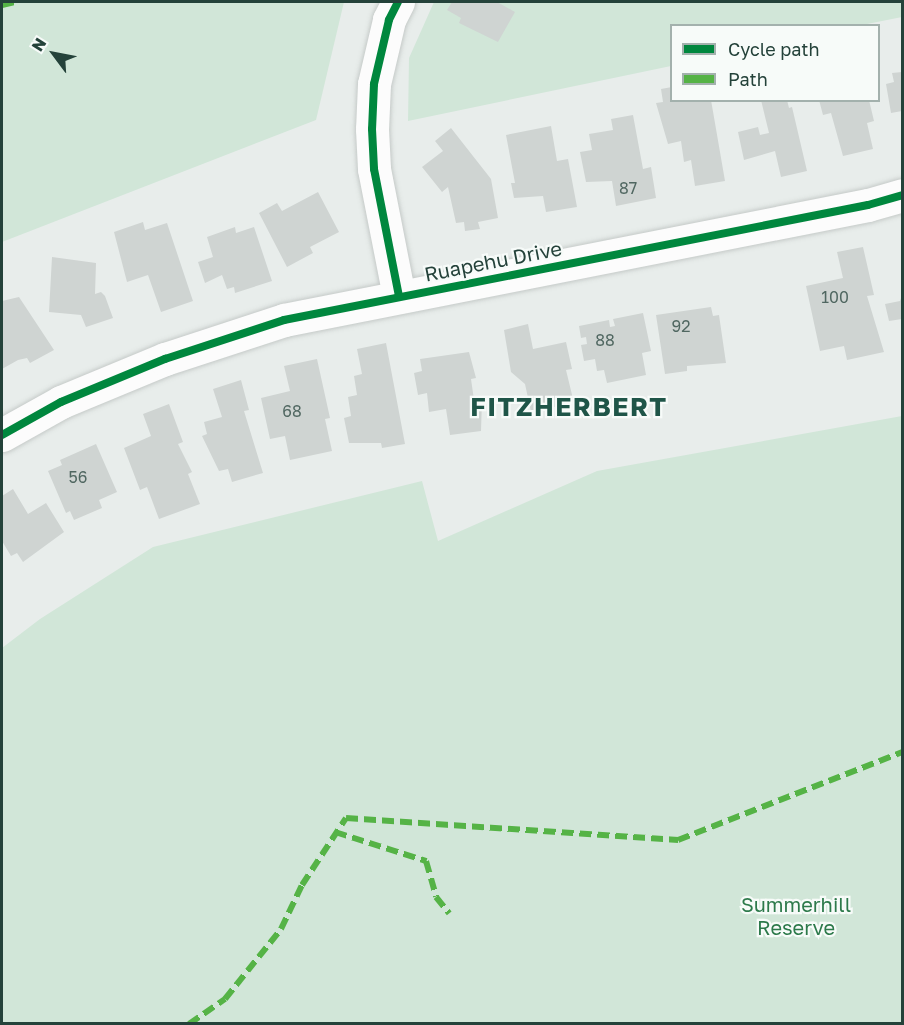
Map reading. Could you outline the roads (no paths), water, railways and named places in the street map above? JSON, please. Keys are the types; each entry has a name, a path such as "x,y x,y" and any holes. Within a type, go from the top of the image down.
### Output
{"street":[{"path":"398,2 389,20 374,84 372,129 374,170 399,296"},
{"name":"Ruapehu Drive","path":"2,435 61,402 165,359 284,320 868,206 903,195"}],"district":[{"name":"FITZHERBERT","path":"569,407"}],"park label":[{"name":"Summerhill Reserve","path":"796,916"}]}
